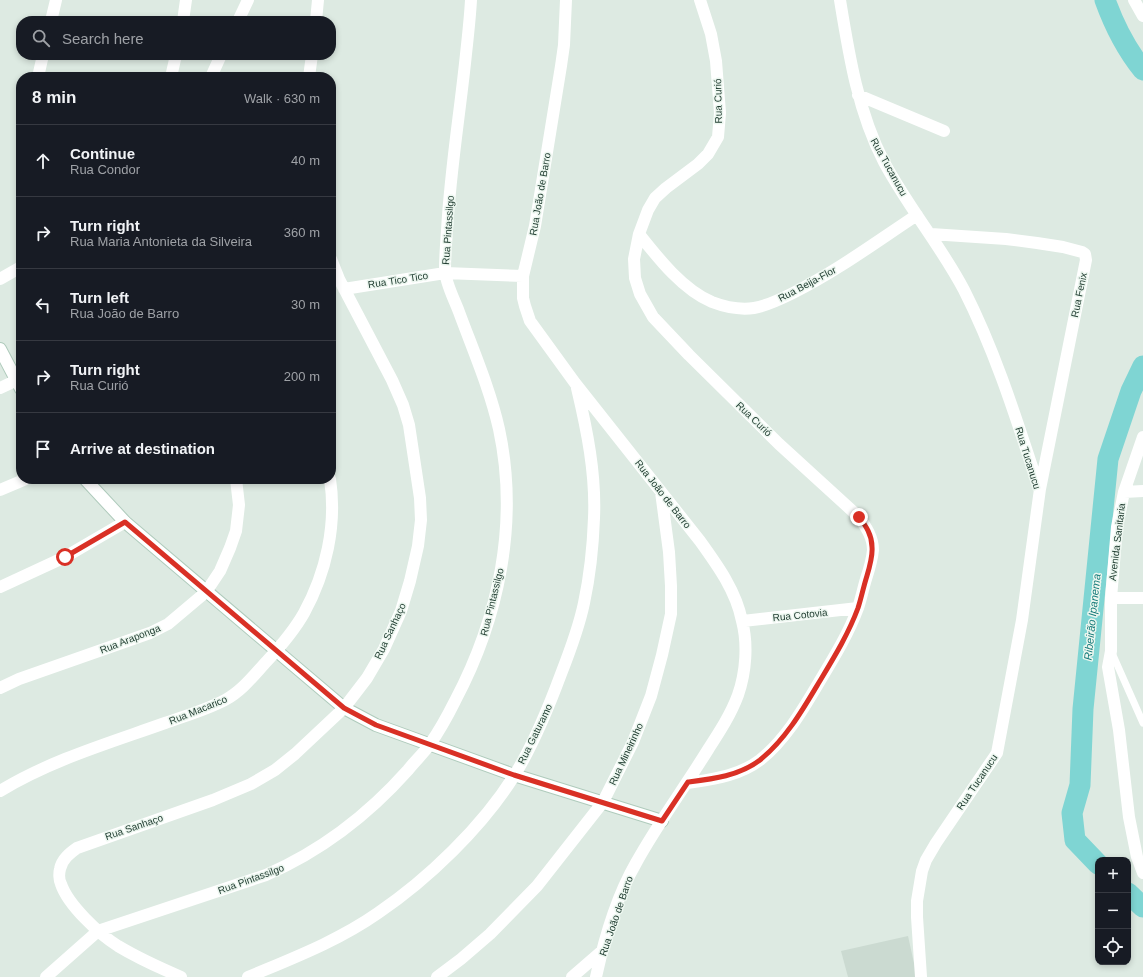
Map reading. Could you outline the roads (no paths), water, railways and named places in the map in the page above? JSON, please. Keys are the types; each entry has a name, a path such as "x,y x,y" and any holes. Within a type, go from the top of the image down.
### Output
{"street":[{"path":"52,16 56,0"},
{"path":"183,16 186,0"},
{"path":"240,16 248,0"},
{"path":"316,16 318,0"},
{"name":"Rua Pintassilgo","path":"46,977 98,930 266,875 288,865 330,840 373,806 430,744 450,712 482,644 495,600 501,570 507,527 507,482 499,426 487,388 445,273 448,205 464,70 470,0"},
{"name":"Rua João de Barro","path":"566,0 564,46 535,226 523,276 523,298 530,321 575,383 719,567 736,601 743,621 745,647 744,666 738,695 722,728 644,849 627,880 602,951 596,977"},
{"name":"Rua Curió","path":"688,782 720,778 735,774 758,761 774,747 792,726 844,640 858,608 873,549 872,539 859,517 779,444 689,356 653,317 640,294 635,278 634,259 639,234 648,210 655,198 698,164 708,154 718,137 720,113 716,61 711,34 700,0"},
{"name":"Rua Tucanucu","path":"840,0 858,95 871,135 885,163 917,215 931,234 964,291 979,324 1014,413 1040,489 1022,620 998,753 936,843 926,860 920,881 917,917 921,977"},
{"path":"1134,0 1143,16"},
{"path":"39,72 42,60"},
{"path":"172,72 175,60"},
{"path":"213,72 219,60"},
{"path":"310,72 311,60"},
{"path":"858,95 944,131"},
{"name":"Rua Beija-Flor","path":"639,234 671,273 692,290 711,302 731,308 754,308 777,301 811,284 917,215"},
{"name":"Rua Fenix","path":"931,234 1006,239 1037,243 1080,250 1085,254 1085,267 1040,489"},
{"path":"0,279 16,270"},
{"name":"Rua Tico Tico","path":"338,283 445,273 523,276"},
{"name":"Rua Sanhaço","path":"98,930 64,893 60,882 60,868 66,857 77,848 213,800 251,784 275,770 296,754 344,708 370,672 384,649 401,612 418,546 421,520 420,498 413,445 403,405 392,380 338,283"},
{"path":"0,349 16,381"},
{"name":"Rua Gaturamo","path":"248,977 328,943 355,929 400,898 471,833 488,813 514,775 542,724 552,699 580,619 587,584 593,537 594,495 589,446 575,383"},
{"path":"0,388 16,385"},
{"name":"Avenida Sanitaria","path":"1143,437 1124,492 1117,527 1111,598 1111,651 1108,667 1119,730 1129,817 1137,857 1143,873"},
{"path":"0,490 16,483"},
{"path":"89,484 125,522 344,708 376,725 514,775 662,821"},
{"name":"Rua Araponga","path":"0,688 19,679 150,633 168,624 206,592 220,571 236,530 239,505 237,484"},
{"name":"Rua Macarico","path":"0,791 56,763 224,700 236,693 254,676 276,651 303,615 320,577 330,536 333,518 333,496 331,484"},
{"name":"Rua Mineirinho","path":"437,977 490,934 522,902 560,857 603,802 633,742 651,696 671,614 669,552 660,490"},
{"path":"1124,492 1143,491"},
{"path":"0,587 65,557 125,522"},
{"path":"1111,598 1143,598"},
{"name":"Rua Cotovia","path":"743,621 858,608"},
{"path":"98,930 118,946 181,977"},
{"path":"572,977 602,951"}],"lane":[{"path":"1111,651 1143,723"}],"waterway":[{"name":"Ribeirão Ipanema","path":"1105,0 1112,19 1121,36 1131,54 1143,70"},
{"name":"Ribeirão Ipanema","path":"1095,861 1075,840 1072,813 1080,785 1083,709 1108,459 1131,391 1143,366"},
{"name":"Ribeirão Ipanema","path":"1131,896 1143,907"}]}
